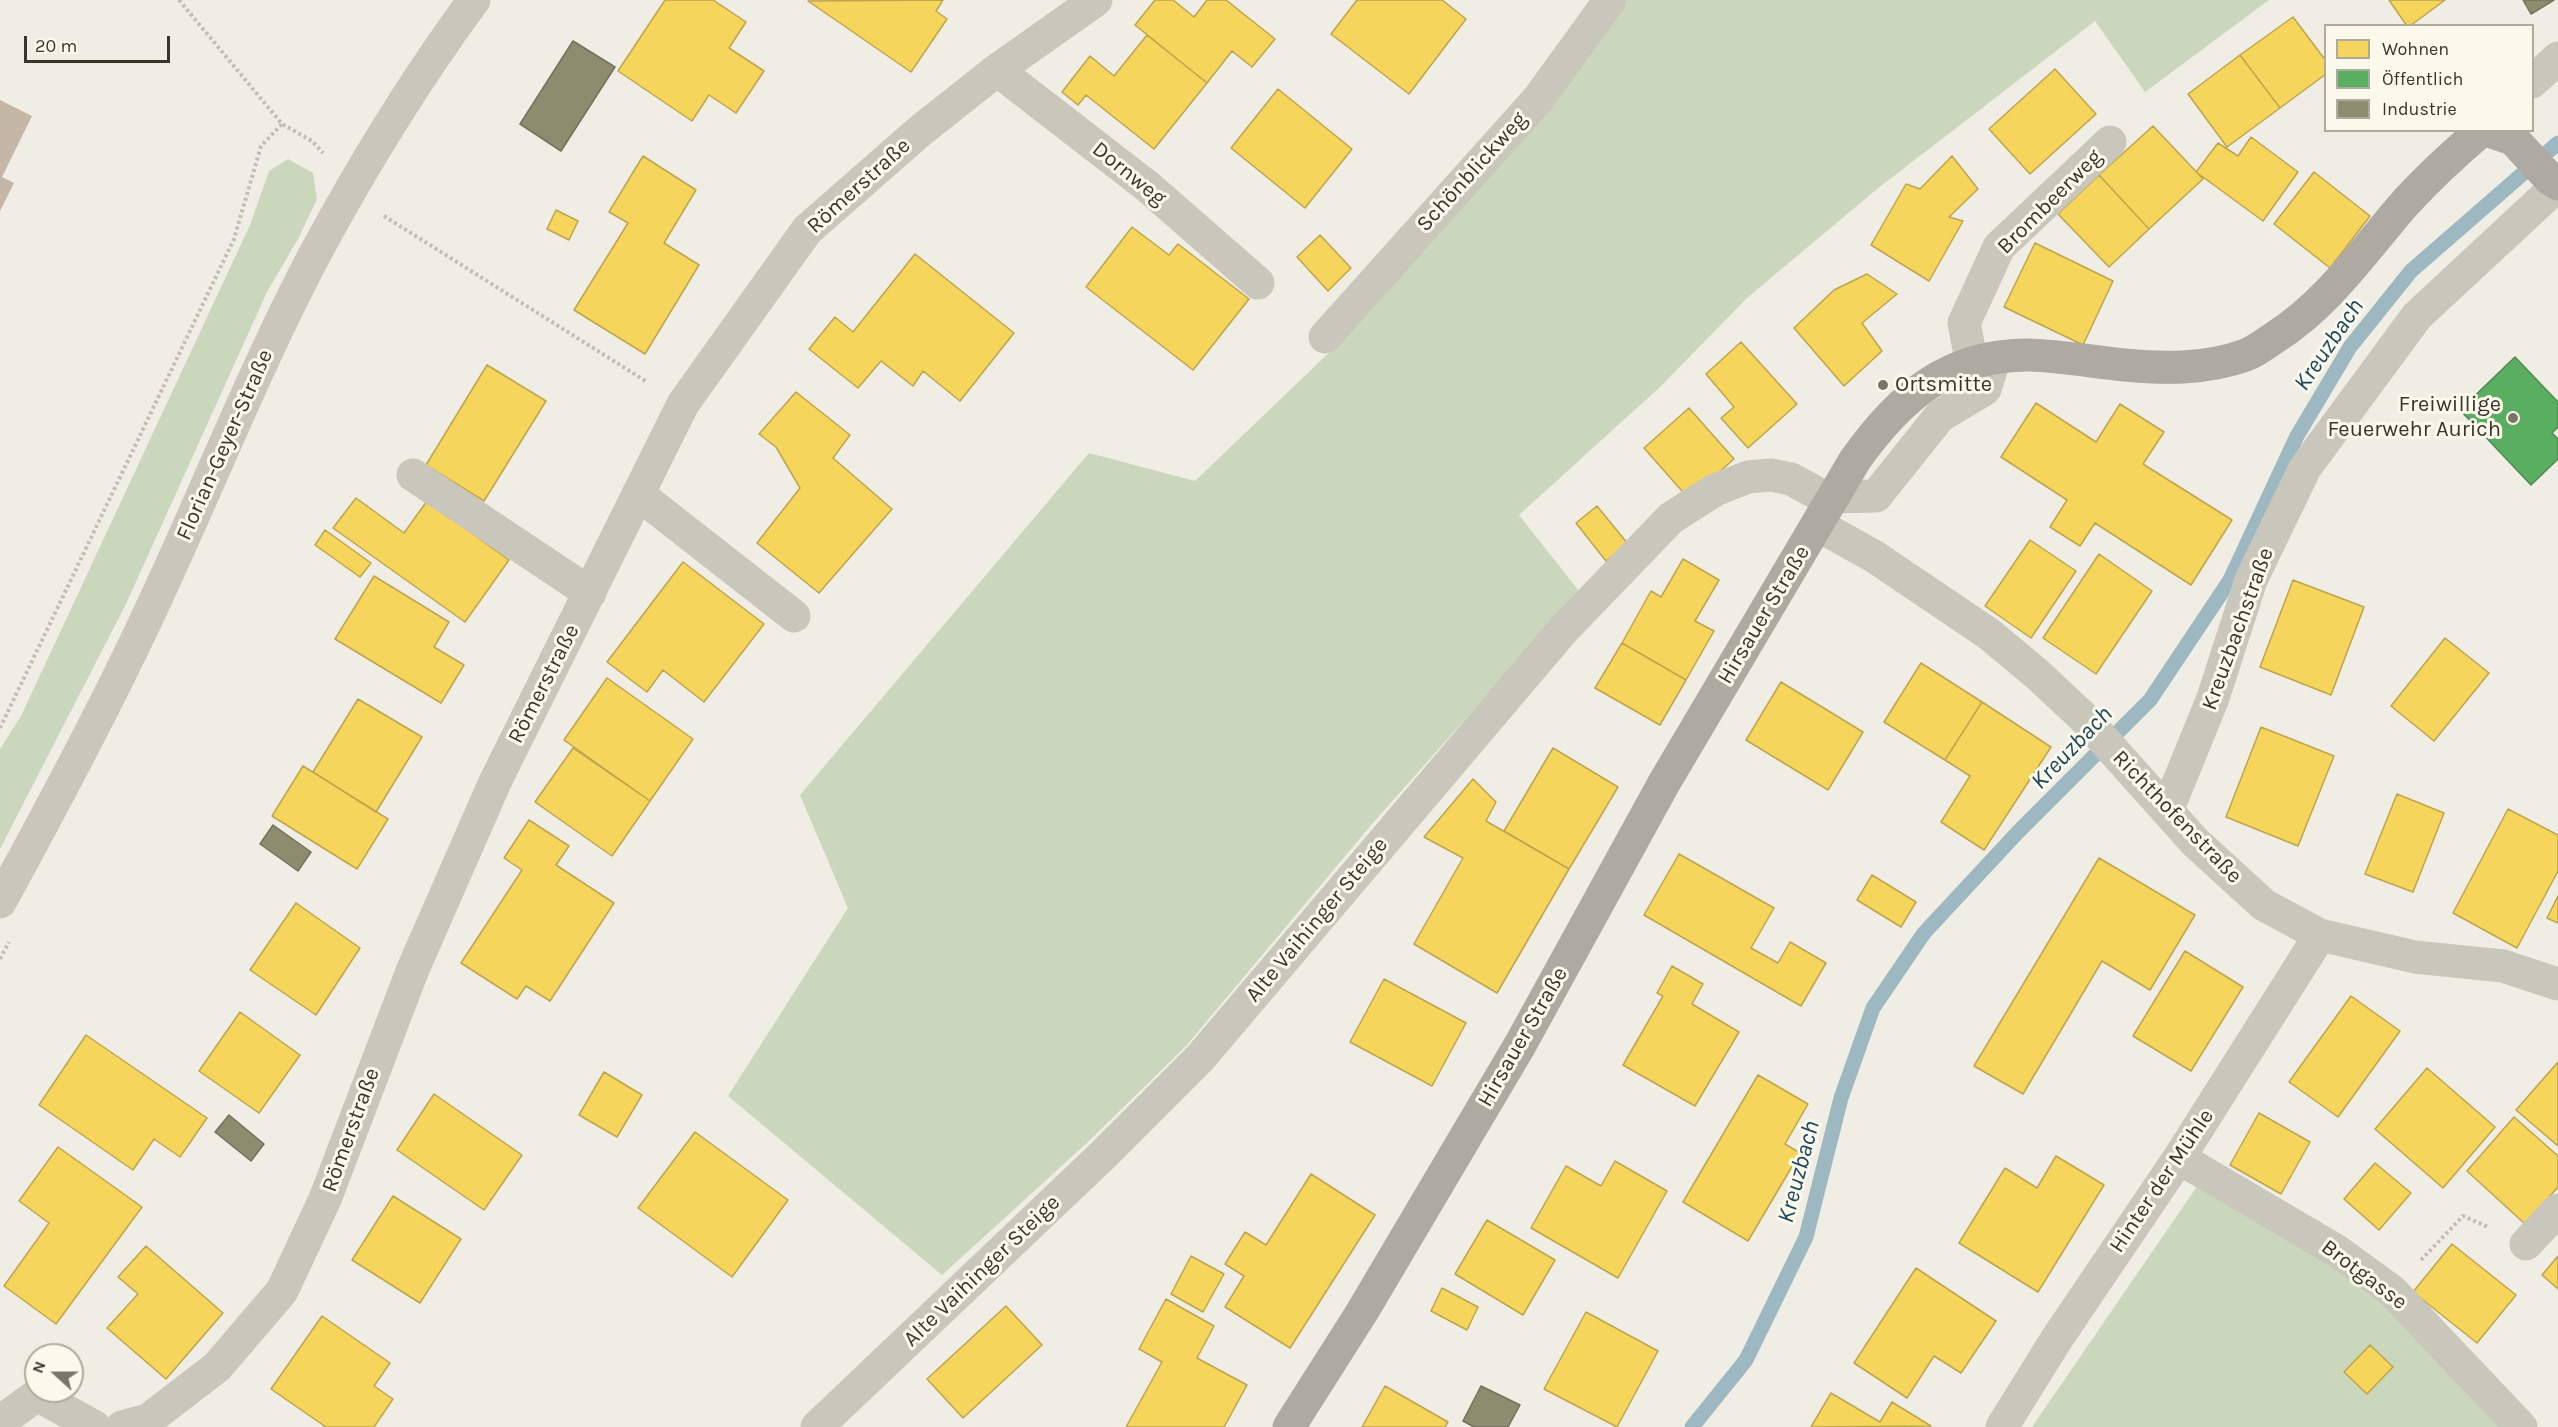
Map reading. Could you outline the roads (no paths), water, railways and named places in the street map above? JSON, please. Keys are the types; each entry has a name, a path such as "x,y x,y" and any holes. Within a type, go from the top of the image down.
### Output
{"main road":[{"name":"Hirsauer Straße","path":"1289,1427 1362,1312 1520,1046 1664,783 1828,507 1867,444 1902,403 1935,380 1983,361 2030,355 2146,367 2200,367 2248,354 2289,328 2335,289 2407,202 2442,164 2494,133 2555,183"}],"street":[{"name":"Florian-Geyer-Straße","path":"0,902 94,728 147,619 291,303 352,187 444,41 474,0"},
{"name":"Schönblickweg","path":"1325,337 1539,99 1610,0"},
{"name":"Römerstraße","path":"122,1427 148,1420 217,1367 282,1291 325,1199 358,1106 413,969 495,782 683,404 807,230 920,131 1080,4"},
{"path":"2534,80 2558,58"},
{"name":"Dornweg","path":"997,70 1147,186 1258,283"},
{"name":"Brombeerweg","path":"1983,361 1964,323 2000,247 2110,142"},
{"name":"Kreuzbachstraße","path":"2167,811 2213,698 2251,579 2305,468 2417,316 2555,183"},
{"name":"Alte Vaihinger Steige","path":"817,1427 1103,1155 1200,1058 1563,630 1671,518 1715,490 1748,477 1771,475 1791,479 1828,507"},
{"path":"413,476 590,593"},
{"path":"638,494 794,616"},
{"name":"Richthofenstraße","path":"1828,507 1875,557 1989,634 2037,674 2083,717 2195,842 2264,905 2320,935 2415,957 2503,966 2558,984"},
{"name":"Hinter der Mühle","path":"2002,1427 2056,1340 2179,1158 2320,935"},
{"name":"Brotgasse","path":"2179,1158 2337,1251 2392,1291 2521,1427"},
{"path":"2526,1244 2558,1210"},
{"path":"0,1422 37,1395 95,1427"}],"waterway":[{"name":"Kreuzbach","path":"1692,1427 1746,1360 1806,1237 1841,1098 1873,1008 1924,933 2018,832 2150,700 2230,580 2297,436 2350,347 2411,271 2558,143"}],"place":[{"name":"Ortsmitte","path":"1883,385"},
{"name":"Freiwillige Feuerwehr Aurich","path":"2513,418"}]}
